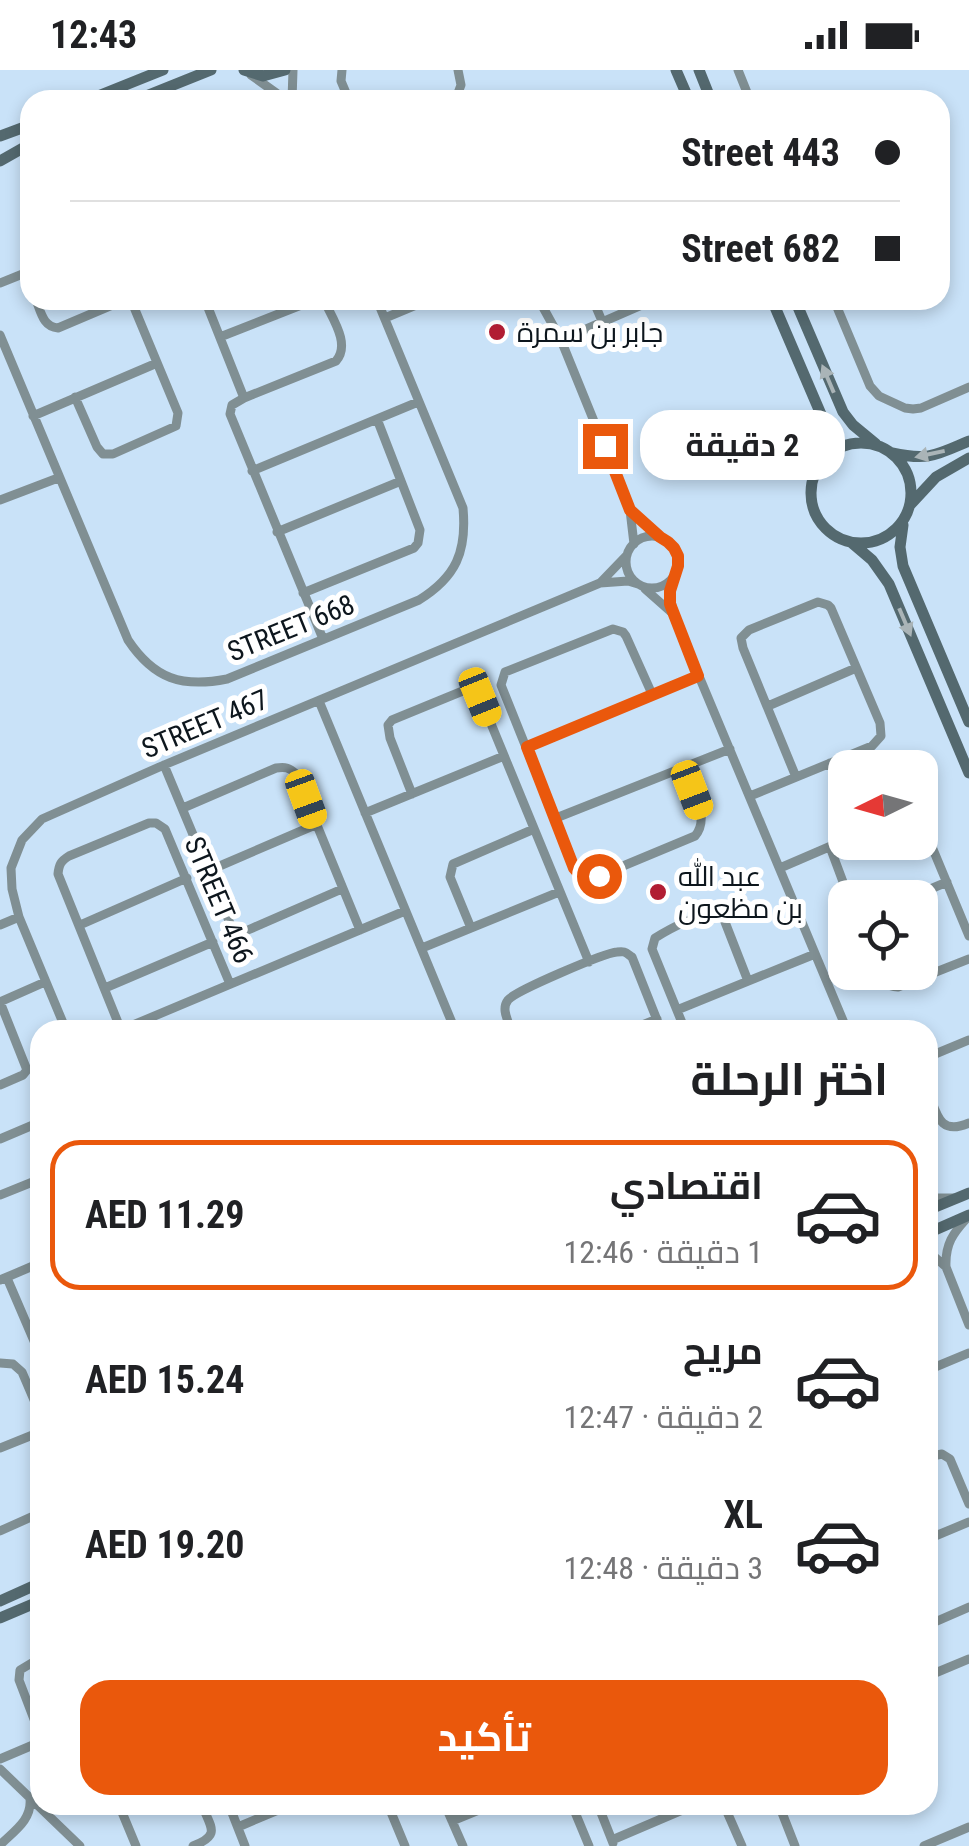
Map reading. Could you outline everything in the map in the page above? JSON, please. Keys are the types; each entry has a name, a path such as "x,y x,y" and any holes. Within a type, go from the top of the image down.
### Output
{"main road":[{"path":"113,90 163,70"},
{"path":"161,90 210,70"},
{"path":"246,72 263,76 285,70"},
{"path":"776,310 826,426 828,446 813,479 811,494 825,528 837,538 852,543 883,538 896,529 936,477 969,458"},
{"path":"800,310 844,412 866,437 901,463 908,476 911,490 900,537 903,566 969,722"},
{"path":"824,459 833,451 856,443 912,458 930,458 969,442"},
{"path":"852,543 872,560 889,584 969,774"},
{"path":"938,1206 963,1195"},
{"path":"938,1229 969,1216"},
{"path":"0,1600 30,1588"},
{"path":"0,1618 30,1605"}],"street":[{"path":"246,72 274,90"},
{"path":"41,310 46,322 58,328 103,310"},
{"path":"76,397 97,447 104,454 113,454 176,426 178,418 133,310"},
{"path":"209,310 244,398"},
{"path":"220,338 289,310"},
{"path":"323,639 230,414 232,405 244,398 341,356 343,345 328,310"},
{"name":"STREET 668","path":"0,335 128,640 138,655 163,675 194,683 227,679 406,606 432,592 448,576 462,551 464,508 382,310"},
{"path":"385,318 403,310"},
{"path":"544,310 561,340 630,510 629,574 673,614"},
{"path":"597,310 602,321"},
{"path":"561,340 629,310"},
{"path":"838,310 870,386 879,396 904,408 917,409 969,388"},
{"path":"34,416 157,363"},
{"path":"252,471 418,402"},
{"path":"303,594 418,544 420,530 377,419"},
{"path":"0,500 58,478"},
{"path":"278,532 401,482"},
{"path":"630,510 674,548 678,566 670,591 673,614 843,1020"},
{"path":"631,549 646,537 660,537"},
{"name":"STREET 467","path":"600,583 631,549"},
{"path":"639,585 660,588 676,574"},
{"name":"STREET 467","path":"62,1020 19,917 12,868 22,840 53,813 600,583 628,581 639,585"},
{"path":"796,776 741,642 749,630 811,604 824,603 831,608 880,723 882,736 862,750"},
{"path":"652,694 626,636 618,629 604,631 505,672 500,685 574,868 581,876 599,876 699,832 703,819 684,768"},
{"path":"768,706 856,668"},
{"path":"527,747 698,676"},
{"path":"412,794 388,724 470,688 480,697 588,962"},
{"path":"318,700 451,1020"},
{"path":"556,818 730,748"},
{"path":"365,813 504,756"},
{"path":"750,796 828,764"},
{"path":"164,765 228,922 237,930 248,930 342,890"},
{"path":"182,808 276,768 288,767 296,774 360,930"},
{"name":"STREET 466","path":"117,1020 58,874 62,861 69,856 149,823 165,829 230,984"},
{"path":"208,871 315,825"},
{"path":"471,928 450,876 453,864 534,829"},
{"path":"780,868 828,847"},
{"path":"938,860 969,936"},
{"path":"80,925 187,878"},
{"path":"938,886 947,882"},
{"path":"422,948 560,892"},
{"path":"145,1020 406,911"},
{"path":"681,1020 652,949 652,940 659,935 703,915 722,915 748,981"},
{"path":"0,925 19,917"},
{"path":"105,988 214,942"},
{"path":"509,1020 505,1006 512,996 623,951 632,957 657,1019"},
{"path":"677,1010 815,954"},
{"path":"938,971 969,959"},
{"path":"0,1085 26,1070 0,1002 45,982"},
{"path":"938,1053 969,1040"},
{"path":"938,1116 944,1125 958,1128 969,1123"},
{"path":"0,1139 30,1126"},
{"path":"0,1196 30,1183"},
{"path":"938,1198 963,1195"},
{"path":"969,1216 950,1239 945,1256 969,1324"},
{"path":"938,1258 946,1267"},
{"path":"30,1267 3,1279 30,1332"},
{"path":"938,1366 969,1353"},
{"path":"0,1363 13,1364 22,1372 30,1391"},
{"path":"0,1448 30,1436"},
{"path":"938,1455 950,1460 969,1504"},
{"path":"0,1531 30,1518"},
{"path":"938,1535 969,1522"},
{"path":"938,1621 969,1607"},
{"path":"938,1672 969,1659"},
{"path":"30,1664 20,1670 30,1710"},
{"path":"0,1759 30,1744"},
{"path":"0,1768 30,1800"},
{"path":"1,1842 26,1818 30,1807"},
{"path":"48,1815 80,1846"},
{"path":"123,1815 136,1846"},
{"path":"193,1846 211,1835 206,1815"},
{"path":"233,1815 245,1846"},
{"path":"238,1827 266,1815"},
{"path":"391,1815 401,1845"},
{"path":"450,1815 463,1846"},
{"path":"452,1821 467,1815"},
{"path":"576,1815 589,1846"},
{"path":"602,1815 613,1843 673,1815"},
{"path":"728,1815 742,1846"},
{"path":"784,1815 796,1843"},
{"path":"924,1846 969,1827"}],"place":[{"name":"جابر بن سمرة","path":"497,332"},
{"name":"عبد الله بن مظعون","path":"658,892"}],"route":[{"path":"599,876 581,876 574,868 527,747 698,676 670,604 678,556 668,542 630,510 605,446"}]}
